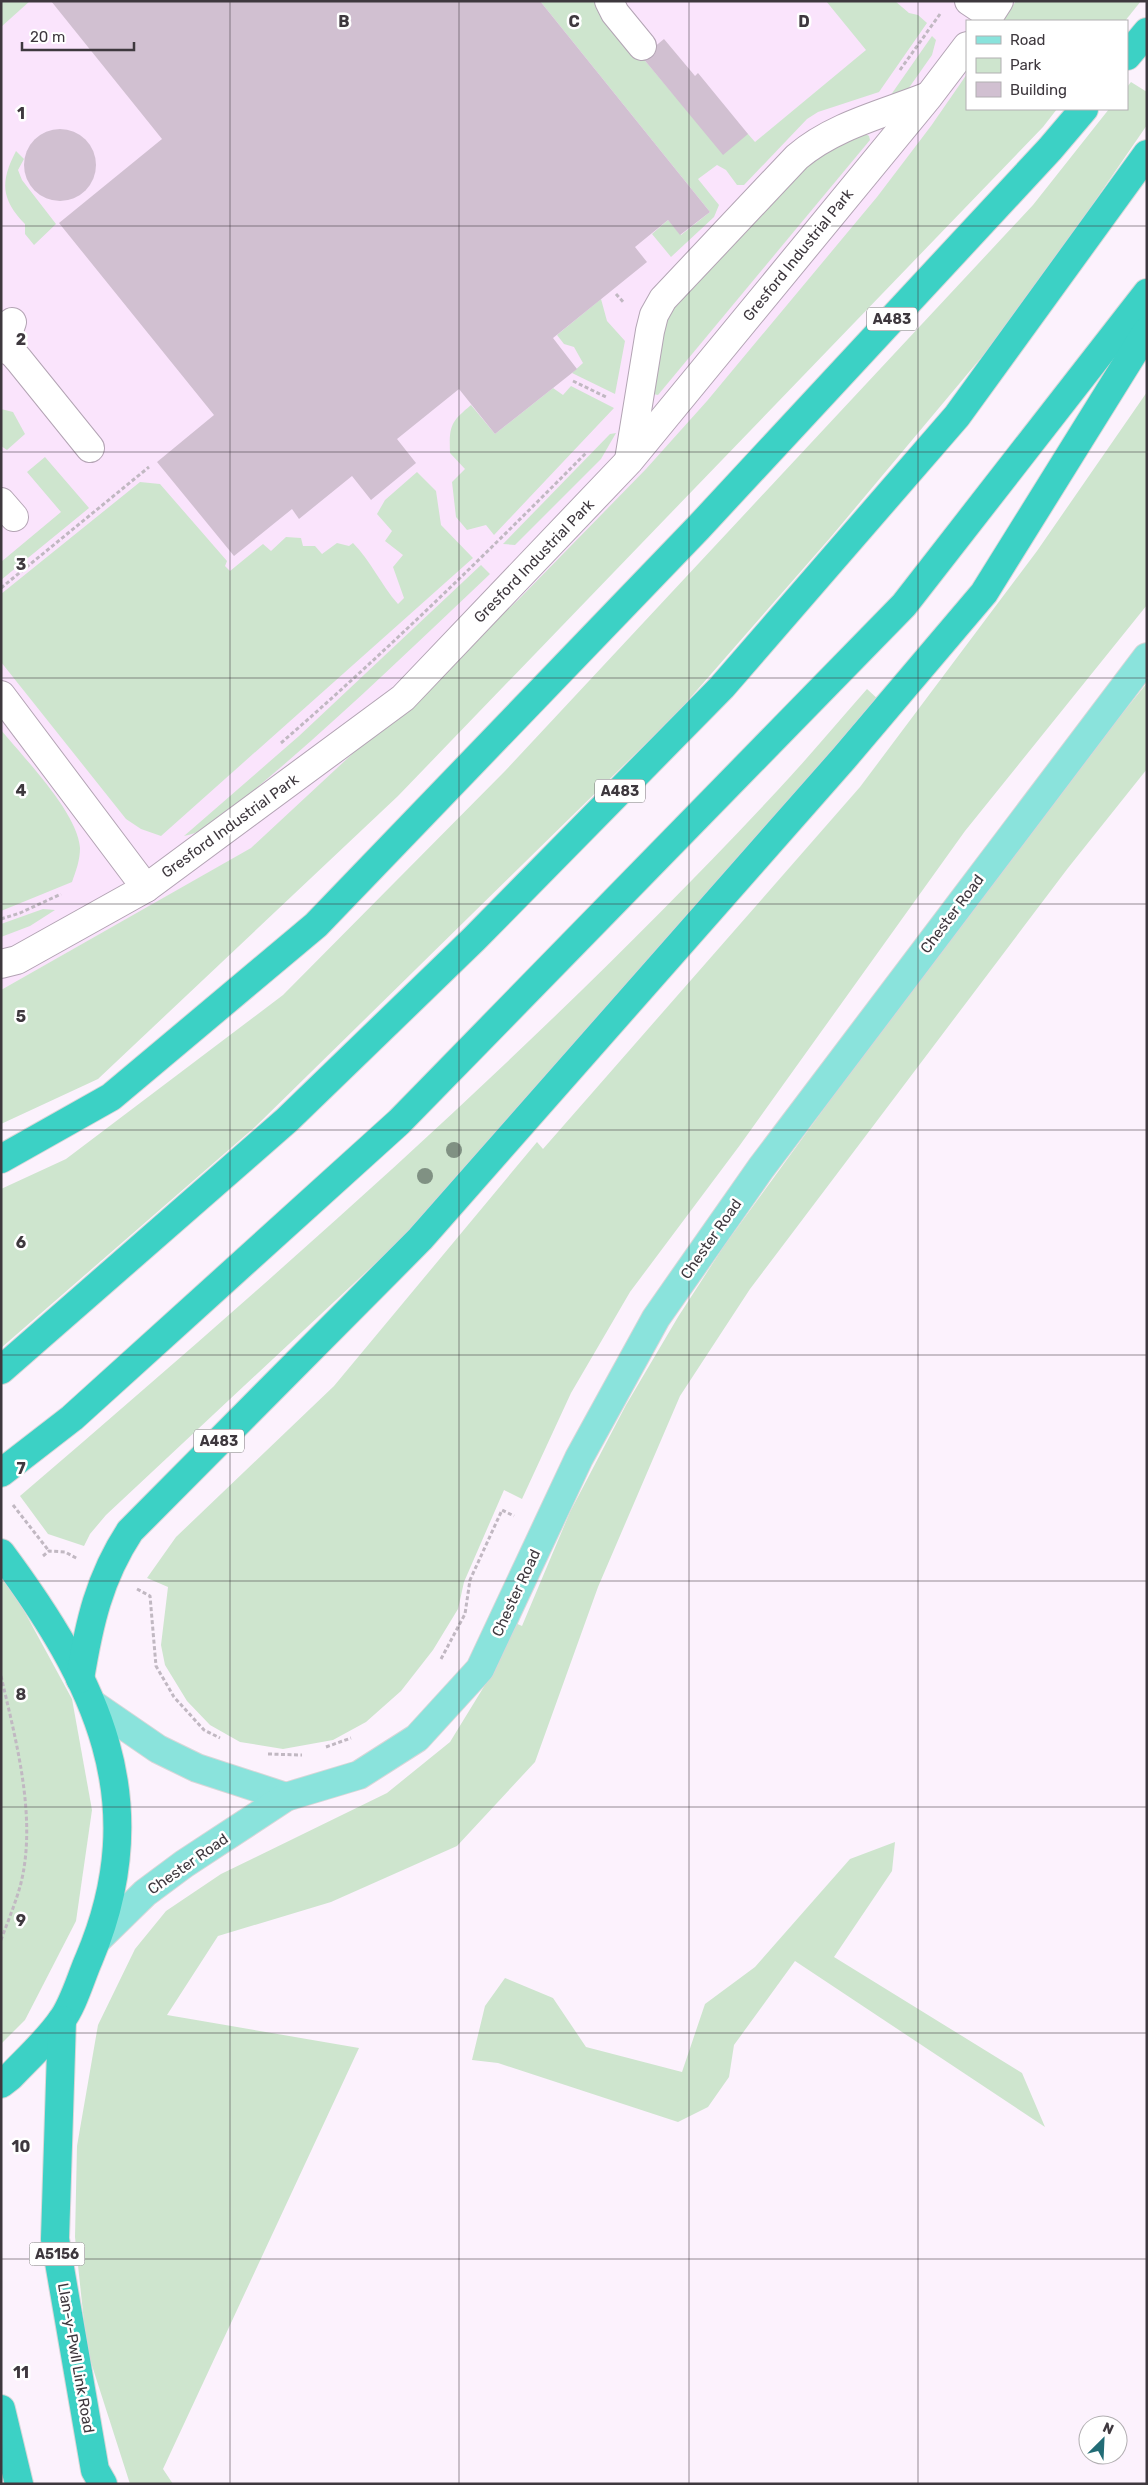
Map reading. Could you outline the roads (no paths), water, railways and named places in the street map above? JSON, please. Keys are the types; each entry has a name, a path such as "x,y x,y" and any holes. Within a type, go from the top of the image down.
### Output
{"highway":[{"path":"1128,55 1147,32"},
{"name":"A483","path":"1,1159 111,1097 316,925 698,528 1050,149 1083,110"},
{"name":"A483","path":"9,1364 301,1106 474,939 722,687 957,416 1147,154"},
{"path":"4,1486 72,1418 400,1122 904,606 1147,293"},
{"name":"A483","path":"80,1679 89,1624 106,1574 114,1556 136,1525 426,1231 792,818 984,593 1147,331"},
{"path":"1,1553 47,1619 94,1705 110,1756 117,1795 119,1826 117,1862 110,1900 97,1940 62,2020 10,2077 1,2084"},
{"name":"Llan-y-Pwll Link Road","path":"62,2020 55,2239 95,2470 103,2484"},
{"path":"1,2409 19,2484"}],"main road":[{"name":"Chester Road","path":"97,1940 153,1887 184,1864 286,1797 359,1775 417,1738 480,1669 579,1458 662,1310 761,1168 1147,656"},
{"path":"94,1705 158,1749 197,1768 286,1797"}],"lane":[{"path":"609,1 615,13 642,46"},
{"name":"Gresford Industrial Park","path":"1,964 17,960 146,888 403,698 628,461 929,96 966,47"},
{"path":"628,461 650,331 654,315 663,299 797,157 814,143 833,133 929,96"},
{"path":"12,322 2,348 20,360 90,448"},
{"path":"1,695 146,888"}]}
